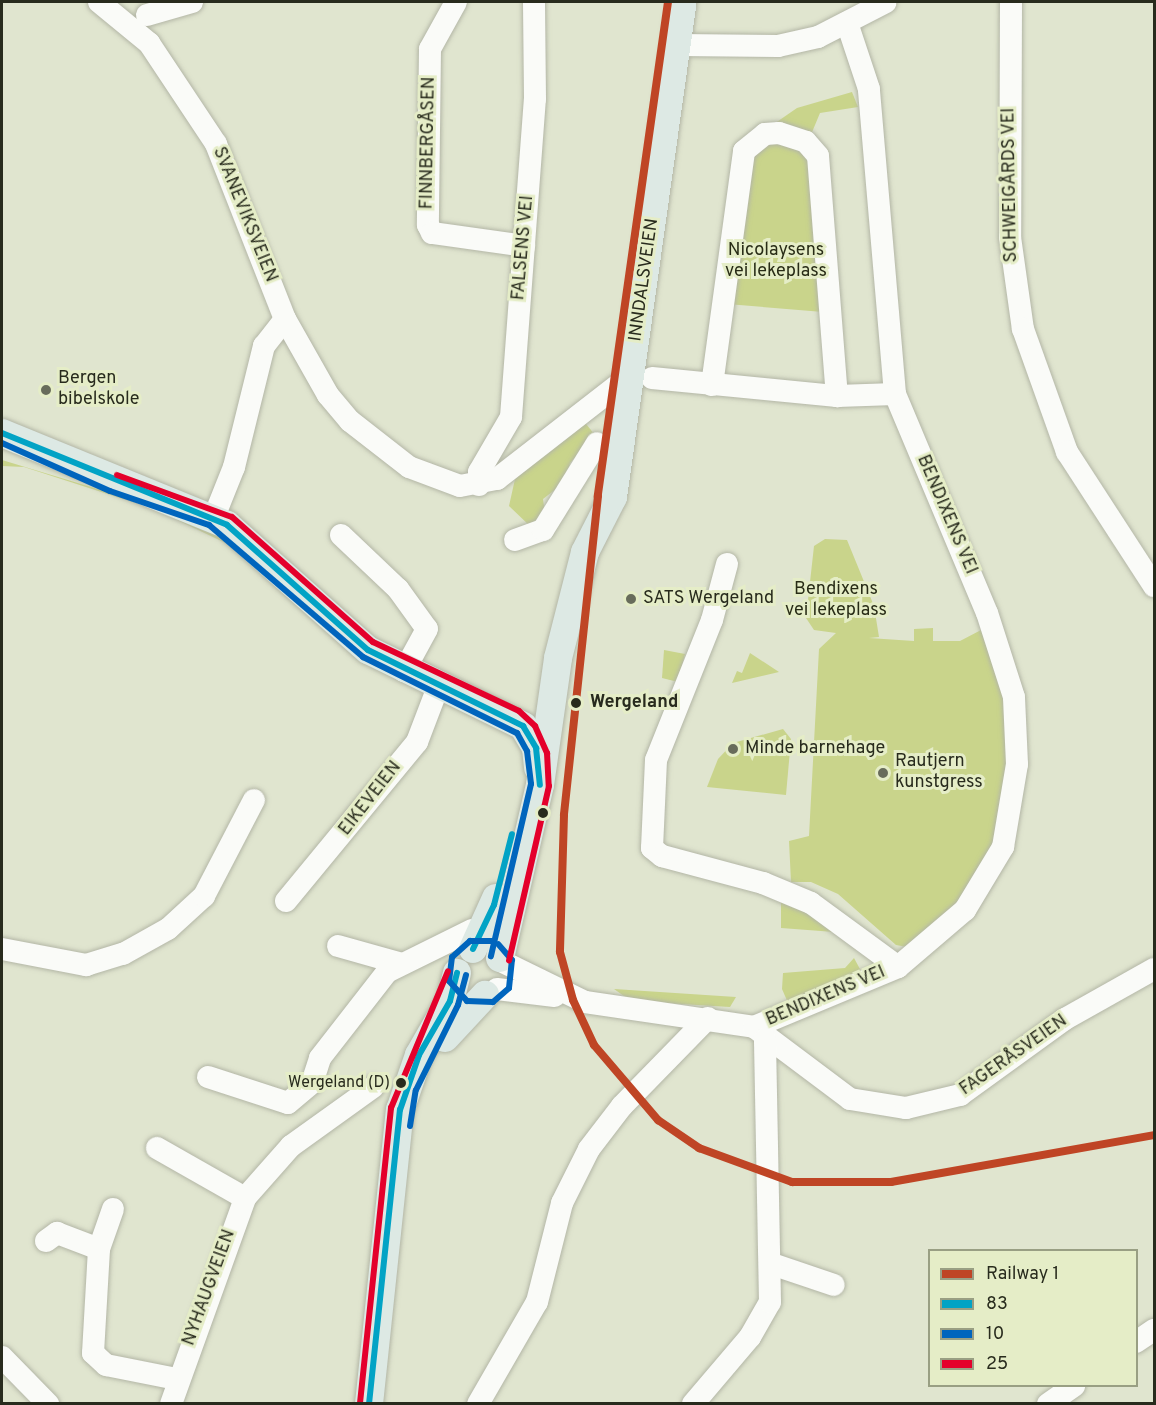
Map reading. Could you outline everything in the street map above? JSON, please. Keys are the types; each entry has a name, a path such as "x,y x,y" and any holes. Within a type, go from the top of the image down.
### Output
{"main road":[{"name":"INNDALSVEIEN","path":"540,785 554,678 585,552 613,497 643,375 683,2"},
{"path":"2,433 114,483 214,517 338,628 404,671 482,708 515,719 528,732 538,755 540,785 496,976 452,1028 401,1125"},
{"path":"2,454 98,483 114,483"},
{"path":"369,1404 407,1087 450,1001 463,956 494,905 525,782 523,763 513,738 482,708"},
{"path":"472,940 486,948 496,976"},
{"path":"457,973 466,989 496,976"}],"street":[{"name":"SVANEVIKSVEIEN","path":"99,2 145,14 176,78 222,154 285,319 328,395 375,443 430,478 479,485"},
{"path":"145,14 192,2"},
{"name":"FINNBERGÅSEN","path":"456,2 430,49 428,225 432,233 524,246"},
{"name":"FALSENS VEI","path":"479,485 479,472 511,417 535,99 534,2"},
{"path":"678,45 778,46 848,23 886,2"},
{"name":"SCHWEIGÅRDS VEI","path":"1011,2 1010,237 1023,329 1067,452 1155,586"},
{"name":"BENDIXENS VEI","path":"760,1033 898,967 965,910 1003,847 1017,764 1014,697 987,613 895,394 869,88 848,23"},
{"path":"712,385 744,151 765,134 779,133 806,142 818,156 837,396"},
{"path":"214,517 234,467 264,346 285,319"},
{"path":"479,485 497,479 512,465 643,375 712,385 837,396 895,394"},
{"path":"515,540 543,530 597,443"},
{"path":"341,535 398,589 427,629 404,671"},
{"name":"BENDIXENS VEI","path":"727,564 712,620 656,760 652,848 662,856 763,883 811,903 898,967"},
{"name":"EIKEVEIEN","path":"286,901 417,742 438,687"},
{"path":"2,949 86,965 123,954 168,929 204,896 254,801"},
{"path":"208,1077 278,1102 288,1103 312,1083 320,1058 387,972 402,964 472,940"},
{"path":"338,946 402,964"},
{"name":"FAGERÅSVEIEN","path":"496,976 567,997 640,1014 708,1018 760,1033 850,1099 928,1106 960,1095 1065,1019 1155,969"},
{"path":"478,1404 537,1302 562,1203 589,1149 622,1106 708,1018"},
{"path":"693,1404 765,1313 772,1264 766,1229 760,1033"},
{"path":"312,1083 328,1114"},
{"name":"NYHAUGVEIEN","path":"171,1404 177,1379 245,1198 328,1114 373,1087"},
{"path":"157,1148 245,1198"},
{"path":"113,1209 99,1249 95,1358 106,1365 177,1379"},
{"path":"46,1240 57,1233 99,1249"},
{"path":"772,1264 834,1285"},
{"path":"1138,1341 1155,1330"},
{"path":"2,1357 48,1404"},
{"path":"1048,1404 1073,1387"}],"green space":[{"path":"852,92 858,107 820,113 810,137 768,128 797,108"},
{"name":"Nicolaysens vei lekeplass","path":"779,143 810,155 823,312 727,304 746,169 758,147"},
{"path":"582,419 595,435 570,463 565,482 543,499 545,513 531,527 509,506 515,479"},
{"path":"2,460 167,510 203,526 234,547 154,509 24,467 2,466"},
{"name":"Bendixens vei lekeplass","path":"825,539 847,540 874,606 879,637 869,638 914,641 914,629 933,628 933,641 960,641 983,629 1004,699 1009,743 1001,828 963,903 907,947 896,945 838,894 811,882 791,882 789,841 809,836 819,649 836,633 814,630 806,618 814,546"},
{"path":"664,650 685,654 678,682 662,678"},
{"path":"750,653 779,672 732,683 737,671 742,673"},
{"path":"783,729 791,739 786,795 707,787 718,759 733,743"},
{"path":"781,901 804,908 834,932 781,928"},
{"path":"854,958 861,971 789,1005 782,989 783,973 845,968"},
{"path":"614,989 736,997 730,1007 631,1001"}],"rail line":[{"name":"1","path":"668,2 598,496 564,815 560,952 573,1000 594,1045 658,1120 699,1148 792,1182 891,1182 1154,1135"}],"transit line":[{"name":"83","path":"2,433 227,525 368,650 523,726 536,748 540,785"},
{"name":"10","path":"2,443 110,491 209,525 363,657 517,733 527,751 531,784 491,956"},
{"name":"25","path":"117,475 232,517 373,642 519,711 535,726 547,753 549,786 509,960"},
{"name":"83","path":"473,949 494,905 512,834"},
{"name":"10","path":"493,941 470,941 452,957 449,981 467,1001 493,1002 509,988 512,960 498,944"},
{"name":"25","path":"360,1403 391,1108 448,971"},
{"name":"83","path":"369,1404 400,1110 419,1055 450,1001 457,973"},
{"name":"10","path":"410,1126 416,1090 458,1005 466,975"}],"place":[{"name":"Bergen bibelskole","path":"46,390"},
{"name":"SATS Wergeland","path":"631,599"},
{"name":"Wergeland","path":"576,703"},
{"name":"Minde barnehage","path":"733,749"},
{"name":"Rautjern kunstgress","path":"883,773"},
{"name":"Wergeland (D)","path":"401,1083"}]}
